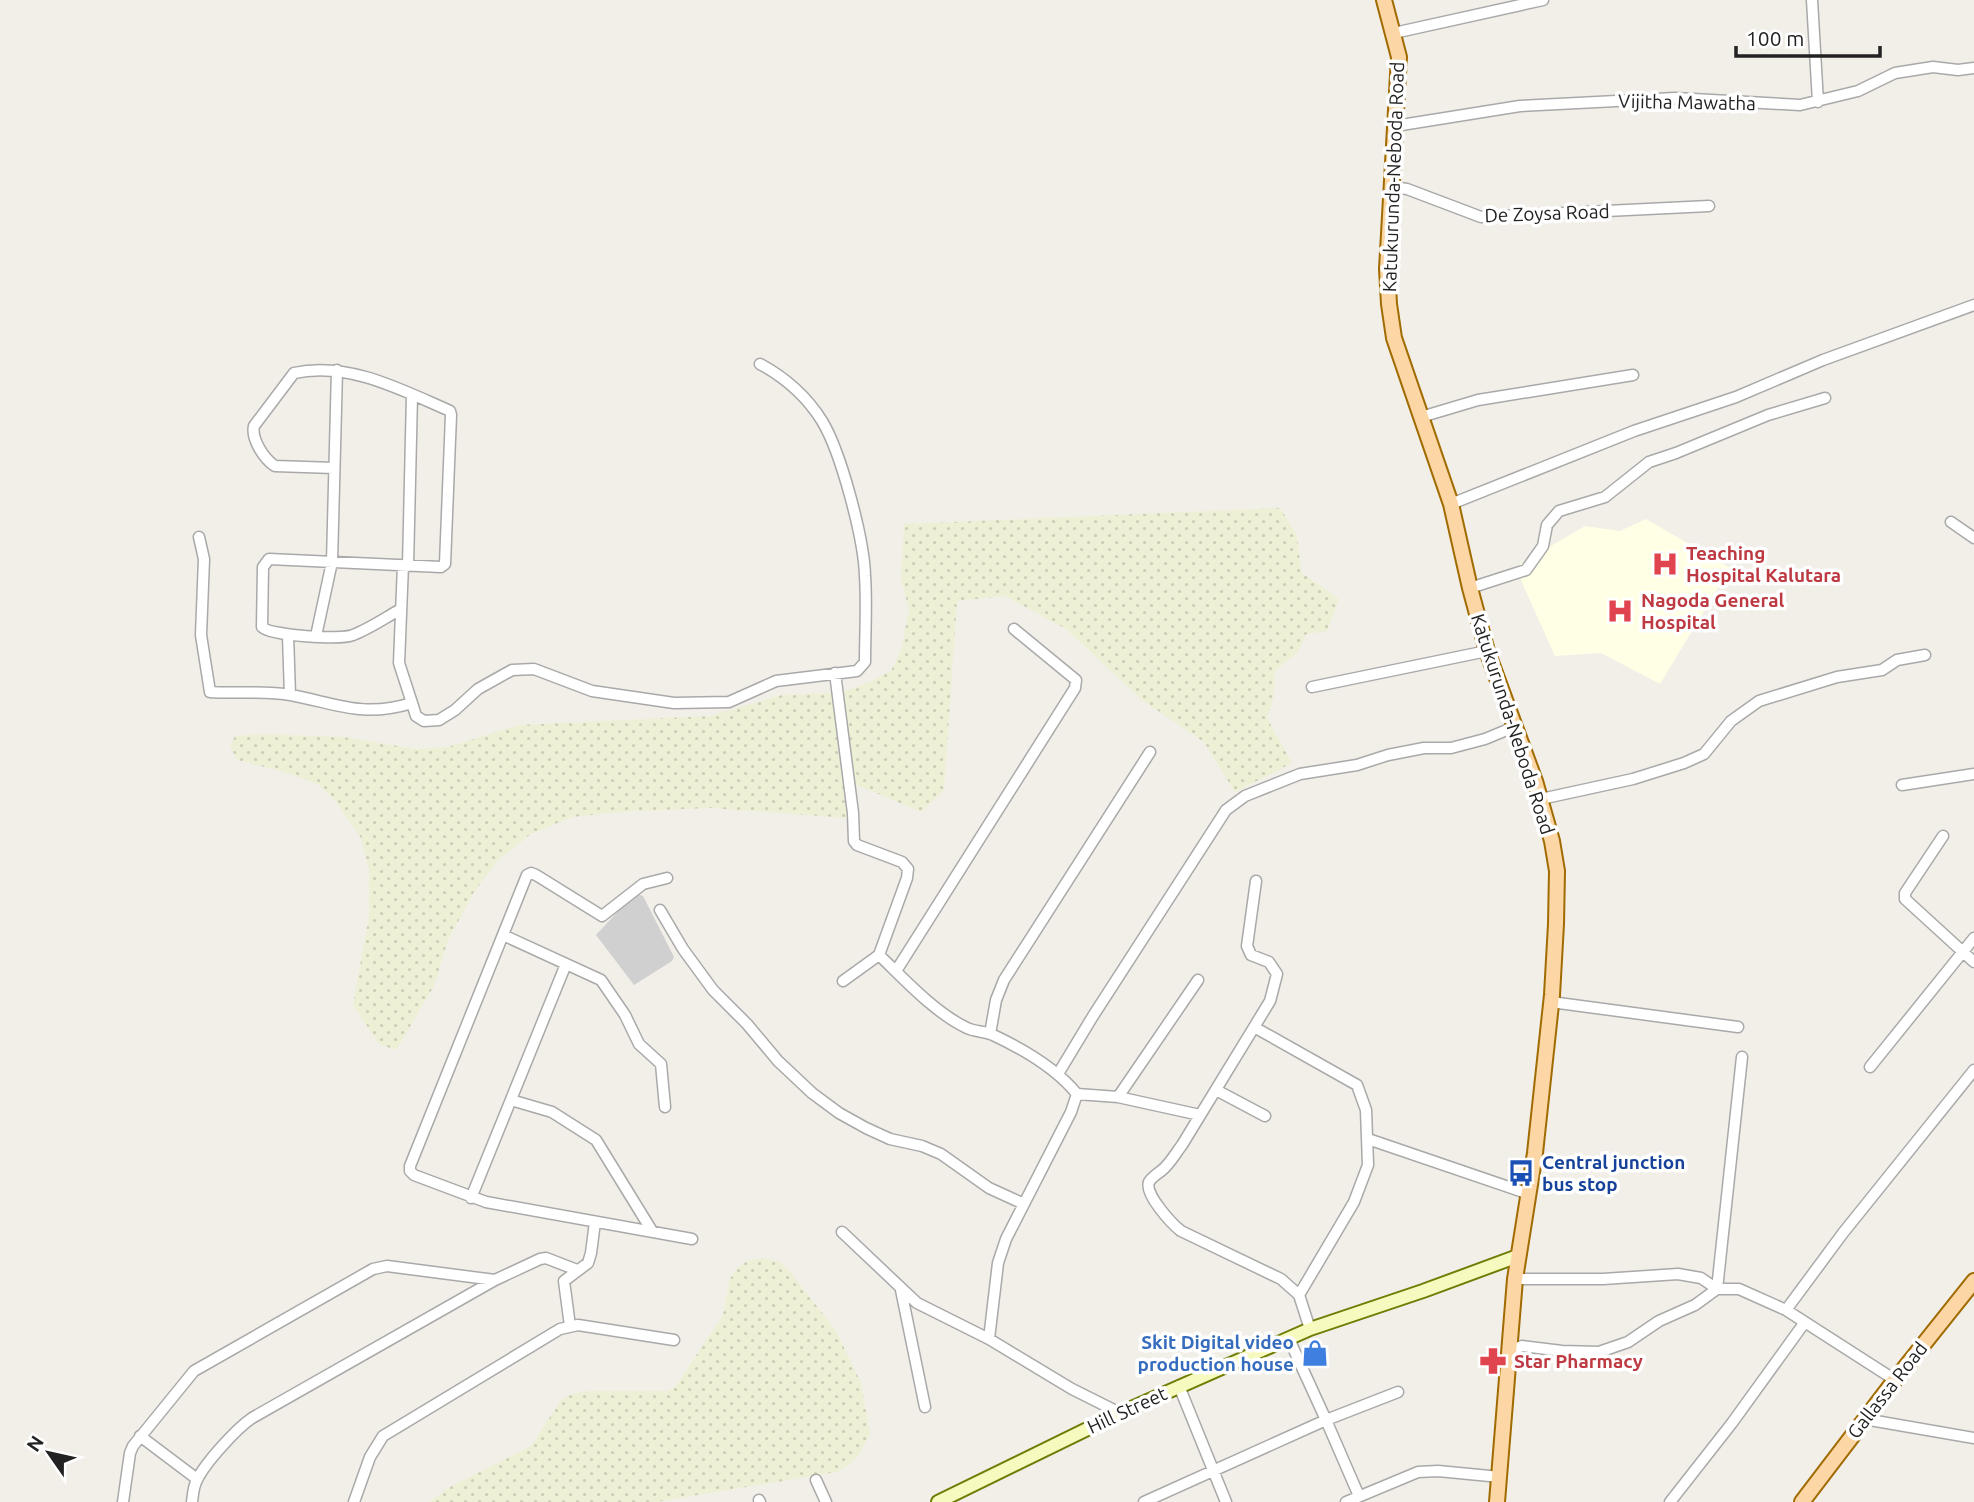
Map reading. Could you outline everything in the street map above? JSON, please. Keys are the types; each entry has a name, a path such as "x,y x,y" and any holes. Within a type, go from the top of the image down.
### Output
{"main road":[{"name":"Katukurunda-Neboda Road","path":"1384,0 1399,57 1387,269 1394,338 1451,504 1487,651 1541,799 1552,841 1558,889 1551,1002 1529,1194 1515,1279 1497,1502"},
{"name":"Hill Street","path":"938,1502 1120,1413 1310,1329 1518,1255"},
{"name":"Gallassa Road","path":"1802,1502 1895,1380 1968,1298 1974,1280"}],"street":[{"path":"1394,33 1543,0"},
{"path":"1812,0 1818,102"},
{"name":"Vijitha Mawatha","path":"1395,126 1520,106 1675,98 1800,105 1858,91 1895,73 1933,67 1958,70 1974,68"},
{"name":"De Zoysa Road","path":"1391,187 1407,189 1481,217 1709,206"},
{"path":"1451,504 1634,431 1736,397 1823,360 1974,305"},
{"path":"412,395 399,663 416,716 424,721 439,720 455,710 478,689 512,670 534,669 592,691 674,703 729,702 776,681 857,671 865,662 865,576 859,534 836,453 822,422 801,396 778,374 760,364"},
{"path":"316,636 332,562 337,370"},
{"path":"334,468 275,466 268,462 253,430 295,373 337,370 450,411 446,560 441,567 269,559 265,563 262,627 269,632 288,635 351,636 401,609"},
{"path":"1421,417 1478,400 1633,375"},
{"path":"1470,588 1526,570 1543,546 1547,525 1563,508 1605,497 1649,462 1768,415 1825,398"},
{"path":"1951,522 1974,538"},
{"path":"199,537 204,559 201,635 210,692 290,695 348,709 390,710 412,704"},
{"path":"896,971 1075,688 1076,680 1014,629"},
{"path":"288,635 290,695"},
{"path":"1312,687 1487,651"},
{"path":"1541,799 1633,779 1684,763 1704,754 1731,722 1759,701 1837,677 1882,670 1897,660 1925,655"},
{"path":"835,673 853,813 854,841 857,845 902,862 908,870 879,955 843,981"},
{"path":"1058,1074 1226,810 1245,796 1300,774 1357,765 1424,748 1451,748 1485,739 1514,727"},
{"path":"990,1034 996,1000 1004,980 1150,752"},
{"path":"1902,785 1974,774"},
{"path":"1942,836 1905,893 1905,900 1974,962"},
{"path":"667,878 643,884 603,916 531,873 527,875 410,1171 471,1198 692,1239"},
{"path":"1256,881 1247,946 1251,955 1269,962 1277,974 1270,1001 1167,1166 1149,1180 1149,1193 1171,1223 1181,1231 1281,1279 1299,1295 1310,1329"},
{"path":"660,911 713,990 747,1024 778,1061 812,1093 866,1128 890,1139 922,1146 941,1154 989,1188 1024,1204"},
{"path":"503,935 601,980 625,1015 639,1044 661,1064 665,1107"},
{"path":"1870,1068 1974,938"},
{"path":"879,955 933,1005 954,1020 967,1028 990,1034 1058,1074 1077,1094 1118,1097 1200,1115"},
{"path":"471,1198 566,964"},
{"path":"1118,1097 1198,980"},
{"path":"1551,1002 1738,1027"},
{"path":"1254,1027 1357,1085 1366,1110 1368,1165 1354,1202 1299,1295"},
{"path":"1509,1351 1522,1346 1599,1352 1628,1342 1659,1321 1695,1305 1717,1289 1742,1057"},
{"path":"1786,1310 1843,1233 1974,1070"},
{"path":"1216,1090 1265,1115"},
{"path":"989,1339 998,1263 1006,1239 1071,1112 1077,1094"},
{"path":"511,1100 552,1112 596,1140 652,1231"},
{"path":"1368,1139 1529,1194"},
{"path":"570,1326 563,1286 567,1277 588,1263 595,1222"},
{"path":"842,1232 901,1289 926,1308 989,1339 1072,1389 1120,1413"},
{"path":"192,1502 197,1479 238,1429 252,1418 534,1260 546,1258 577,1270"},
{"path":"123,1502 130,1453 140,1436 194,1371 373,1269 387,1266 495,1280"},
{"path":"1515,1279 1603,1279 1678,1274 1701,1278 1717,1289 1739,1289 1786,1310 1895,1380"},
{"path":"901,1289 925,1407"},
{"path":"1670,1502 1732,1423 1805,1322"},
{"path":"354,1502 370,1457 383,1436 560,1329 578,1325 674,1340"},
{"path":"1289,1339 1359,1496"},
{"path":"1179,1386 1226,1502"},
{"path":"1144,1502 1326,1419 1398,1392"},
{"path":"1864,1419 1974,1438"},
{"path":"140,1436 197,1479"},
{"path":"1346,1502 1418,1472 1437,1471 1500,1477"},
{"path":"816,1480 826,1502"}],"shaded area":[{"path":"1280,508 1297,535 1301,572 1339,599 1327,631 1306,634 1298,652 1275,671 1273,698 1267,718 1292,763 1235,792 1204,742 1142,700 1066,629 1005,596 957,601 944,790 921,812 855,784 844,691 891,671 901,650 909,610 901,579 904,524"},
{"name":"Nagoda General Hospital","path":"1646,519 1730,568 1660,684 1601,653 1555,656 1515,567 1585,526 1620,531"},
{"path":"833,693 847,818 711,808 633,811 572,817 531,834 498,860 474,892 448,940 434,986 396,1050 379,1044 353,1005 369,916 369,870 361,838 336,802 318,784 237,760 230,746 235,736 264,734 343,737 416,749 448,747 519,725 710,716 782,695"},
{"path":"635,893 643,896 674,957 672,961 634,985 596,935"},
{"path":"763,1258 780,1262 791,1273 836,1331 861,1383 870,1434 858,1456 848,1465 837,1472 656,1502 430,1502 448,1488 531,1446 561,1400 572,1394 587,1391 667,1391 676,1386 723,1315 730,1279 737,1268 749,1260"}],"place":[{"name":"Teaching Hospital Kalutara","path":"1665,564"},
{"name":"Nagoda General Hospital","path":"1620,611"},
{"name":"Central junction bus stop","path":"1521,1173"},
{"name":"Skit Digital video production house","path":"1315,1353"},
{"name":"Star Pharmacy","path":"1493,1361"}]}
